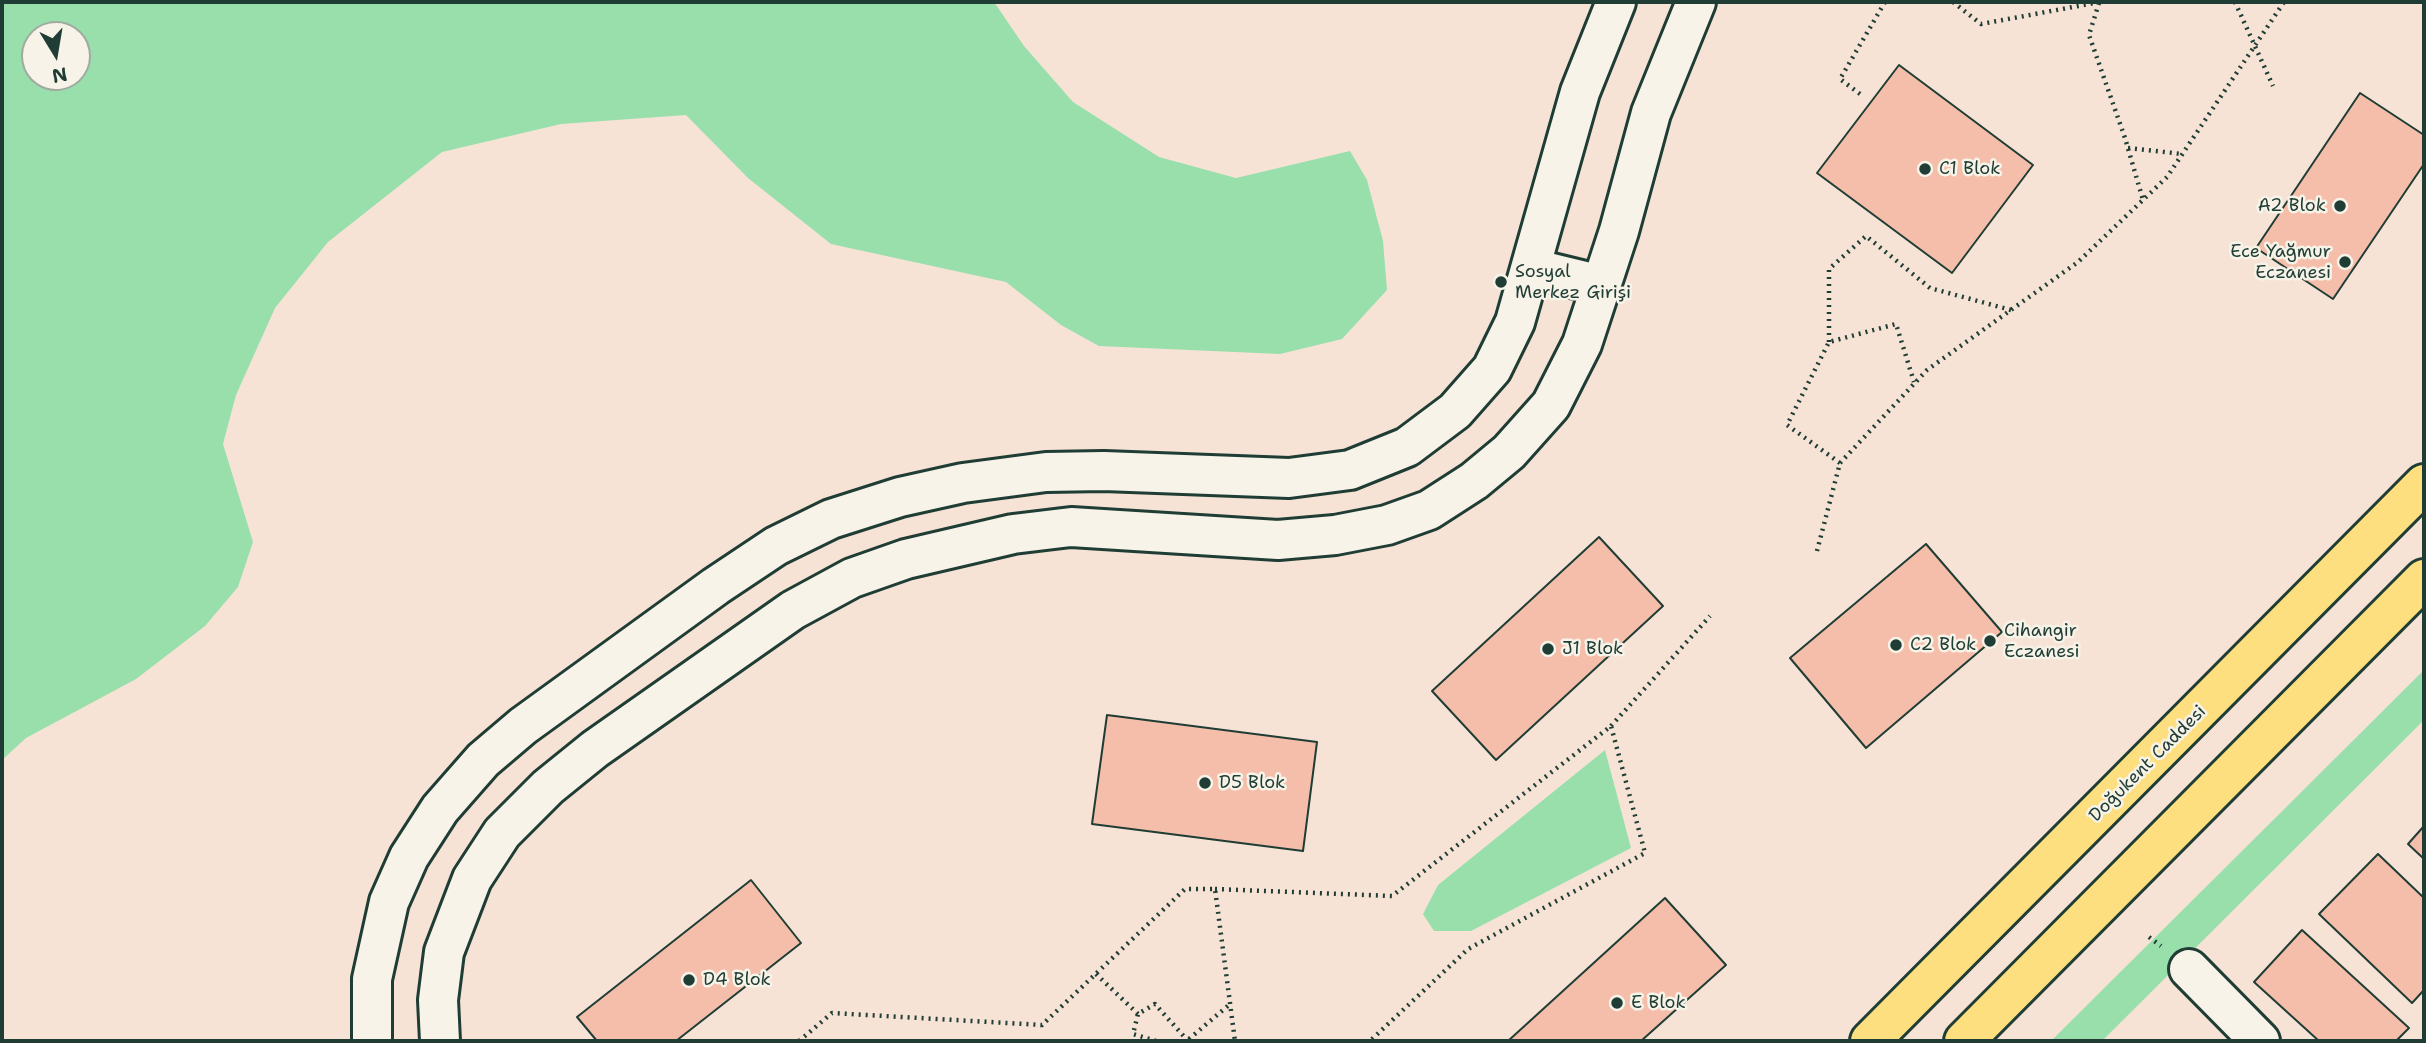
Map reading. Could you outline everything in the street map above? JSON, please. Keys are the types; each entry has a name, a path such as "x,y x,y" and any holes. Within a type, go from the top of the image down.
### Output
{"main road":[{"path":"372,1041 372,979 389,902 409,857 440,808 483,760 523,726 716,586 776,546 831,519 900,497 963,483 1046,472 1104,471 1289,478 1350,470 1406,447 1455,411 1492,369 1515,322 1580,92 1616,2"},
{"path":"440,1041 438,1000 444,952 472,878 502,832 548,787 595,749 793,610 852,578 906,559 1013,534 1071,527 1121,528 1278,540 1335,535 1387,525 1429,510 1474,481 1509,452 1550,405 1582,344 1651,113 1679,37 1696,2"},
{"path":"1531,268 1601,285"},
{"name":"Doğukent Caddesi","path":"1870,1041 2424,484"},
{"path":"1964,1041 2424,579"},
{"path":"2189,969 2260,1041"}],"path":[{"path":"1860,94 1840,79 1885,2"},
{"path":"1953,2 1981,24 2100,2 2089,35 2143,200"},
{"path":"2235,2 2273,86"},
{"path":"1818,551 1840,463 1927,370 2078,262 2167,177 2284,2"},
{"path":"2128,148 2182,154"},
{"path":"1840,463 1787,425 1829,342 1829,269 1866,236 1930,288 2011,310"},
{"path":"1829,342 1896,324 1914,383"},
{"path":"799,1041 832,1013 1042,1025 1185,889 1392,896 1611,726 1710,616"},
{"path":"1370,1041 1468,949 1645,853 1611,726"},
{"path":"1215,889 1235,1041"},
{"path":"1096,974 1138,1014"},
{"path":"1156,1041 1132,1034 1138,1014 1155,1004 1188,1040 1230,1004"}],"green space":[{"path":"2,2 994,2 1024,46 1073,102 1159,157 1236,178 1350,151 1367,180 1383,241 1387,290 1342,339 1280,354 1099,346 1061,325 1006,282 831,244 748,178 686,115 561,124 442,152 328,242 275,308 236,395 223,444 253,542 238,587 205,626 136,679 26,738 2,760"},
{"path":"2424,670 2424,720 2102,1041 2051,1041"},
{"path":"1605,750 1631,848 1471,931 1434,931 1423,914 1438,885"}],"building":[{"name":"C1 Blok","path":"1899,65 2033,165 1952,273 1817,173"},
{"name":"A2 Blok","path":"2360,93 2424,135 2424,164 2333,299 2256,248"},
{"name":"J1 Blok","path":"1599,537 1663,606 1496,760 1432,691"},
{"name":"C2 Blok","path":"1926,544 2002,632 1866,748 1790,658"},
{"name":"D5 Blok","path":"1107,715 1317,742 1303,851 1092,824"},
{"path":"2424,826 2424,859 2408,844"},
{"path":"2378,854 2424,898 2424,990 2412,1003 2319,914"},
{"name":"D4 Blok","path":"751,880 801,943 676,1041 597,1041 577,1017"},
{"name":"E Blok","path":"1665,898 1726,965 1641,1041 1508,1041"},
{"path":"2302,930 2409,1028 2396,1041 2319,1041 2254,982"}],"place":[{"name":"C1 Blok","path":"1925,169"},
{"name":"A2 Blok","path":"2340,206"},
{"name":"Ece Yağmur Eczanesi","path":"2345,262"},
{"name":"Sosyal Merkez Girişi","path":"1501,282"},
{"name":"Cihangir Eczanesi","path":"1990,641"},
{"name":"C2 Blok","path":"1896,645"},
{"name":"J1 Blok","path":"1548,649"},
{"name":"D5 Blok","path":"1205,783"},
{"name":"D4 Blok","path":"689,980"},
{"name":"E Blok","path":"1617,1003"}]}
